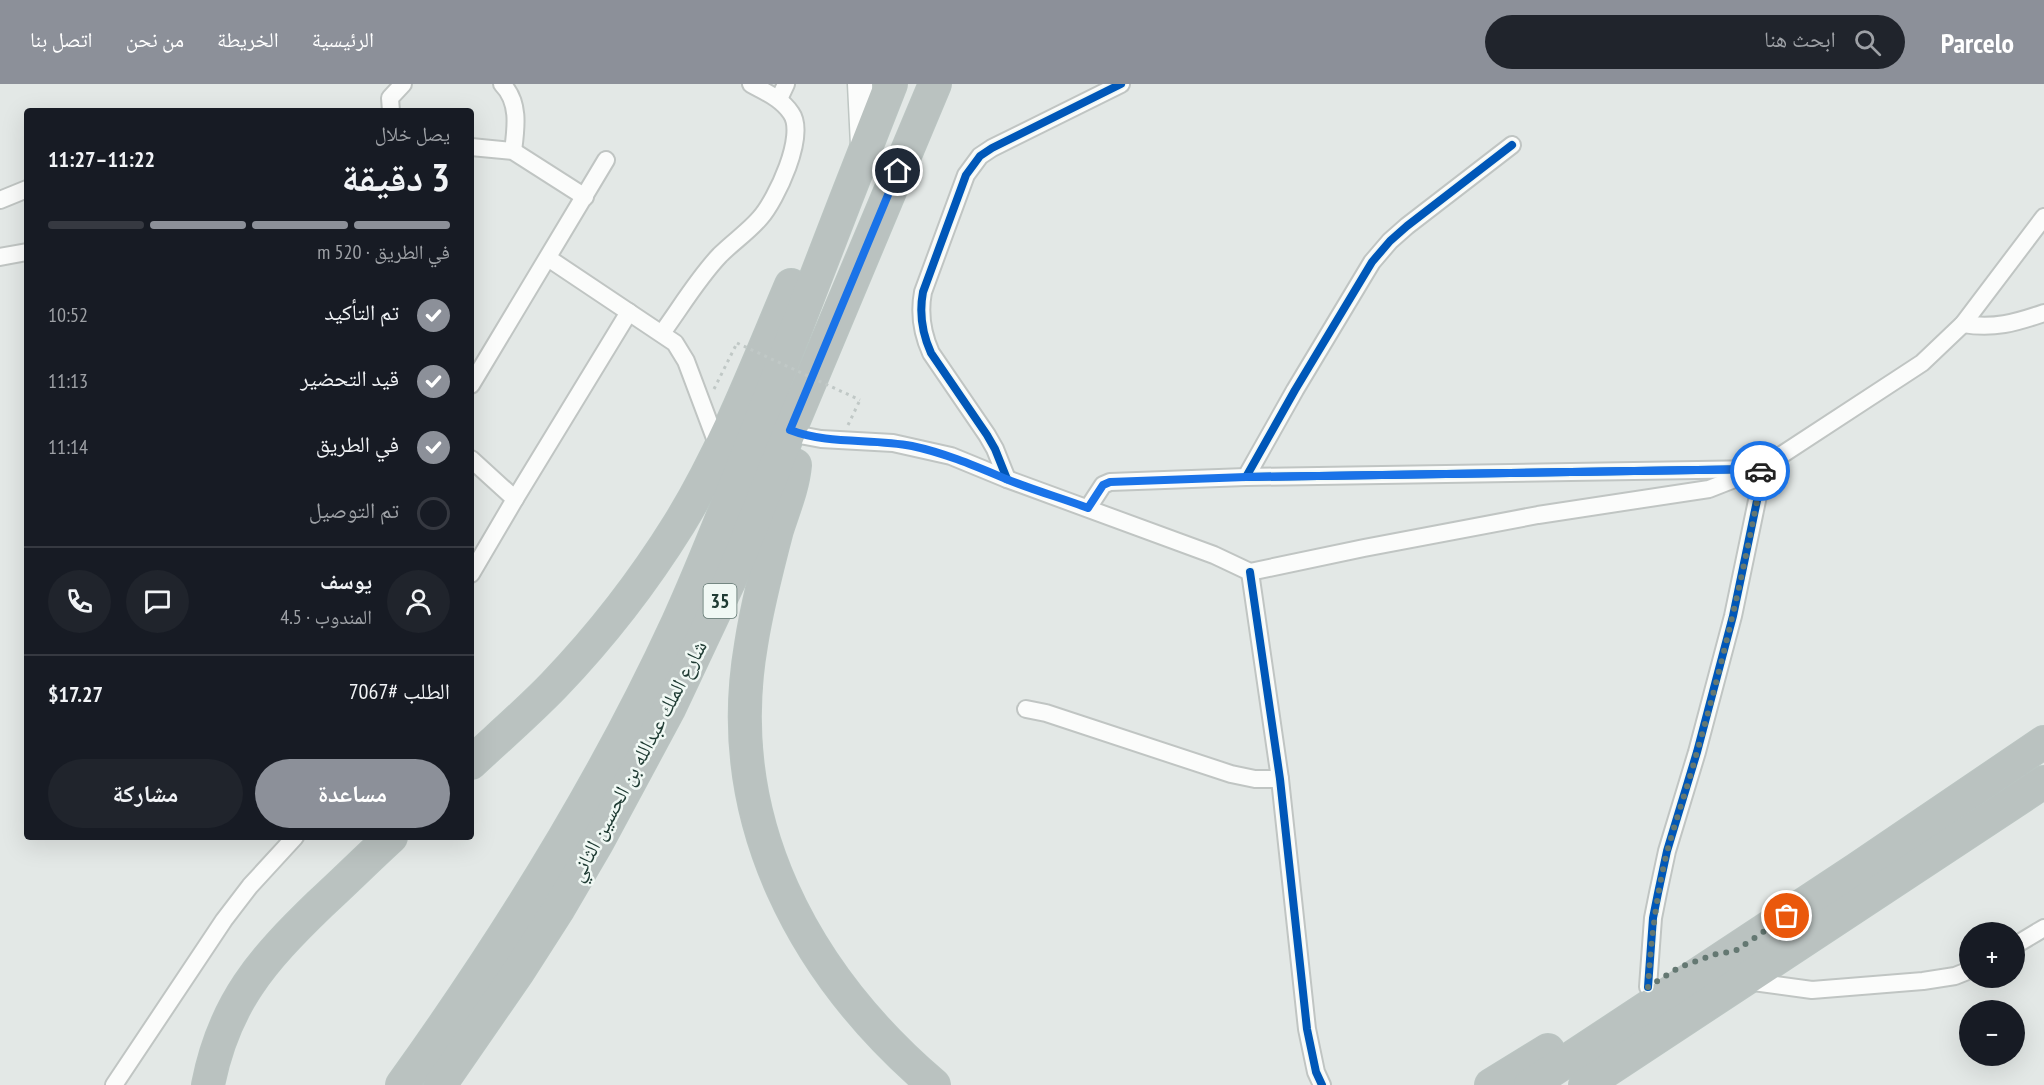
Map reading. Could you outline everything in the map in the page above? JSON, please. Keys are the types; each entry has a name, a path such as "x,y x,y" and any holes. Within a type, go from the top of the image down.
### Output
{"highway":[{"name":"شارع الملك عبدالله بن الحسين الثاني","path":"402,1085 522,906 592,787 677,624 730,500 891,84"},
{"name":"شارع الملك عبدالله بن الحسين الثاني","path":"440,1085 488,1017 553,917 634,776 707,631 935,84"},
{"path":"474,760 554,686 609,624 652,566 680,523 719,450 819,218 834,195 859,166"},
{"path":"790,430 795,454 794,477 778,527 758,606 745,686 746,744 754,801 780,884 801,928 821,961 880,1036 934,1085"},
{"path":"1530,1085 1735,951 2044,742"},
{"path":"1585,1085 2044,782"},
{"path":"208,1085 225,1026 240,996 258,969 287,935 388,840"},
{"path":"1491,1085 1663,976 1689,963 1716,954 1735,951"}],"street":[{"path":"391,108 390,98 403,84"},
{"path":"502,84 507,89 514,106 516,122 513,151"},
{"path":"662,333 720,255 759,220 772,204 781,184 795,142 796,133 792,114 783,92 751,84"},
{"name":"شارع الملك عبدالله بن الحسين الثاني","path":"859,166 860,84"},
{"path":"1007,479 987,435 927,346 920,308 923,292 966,175 980,156 1121,84"},
{"path":"1246,477 1301,380 1381,250 1407,226 1512,146"},
{"path":"474,147 513,151 585,196"},
{"path":"474,380 606,160"},
{"path":"0,200 24,190"},
{"path":"790,430 821,439 874,441 913,446 970,463 1007,479 1214,555 1250,572 1527,517 1709,489 1760,469 1922,363 1963,324 2044,217"},
{"path":"0,257 24,253"},
{"path":"548,258 675,343 686,361 719,450"},
{"path":"474,569 514,499 629,312"},
{"path":"1963,324 1985,327 2016,323 2044,313"},
{"path":"474,462 514,499"},
{"path":"1088,508 1103,485 1110,482 1246,477 1760,469"},
{"path":"1648,987 1653,918 1658,892 1667,851 1698,752 1732,616 1759,491 1760,469"},
{"path":"1250,572 1280,779 1307,1029 1316,1072 1322,1085"},
{"path":"1026,709 1046,713 1231,774 1280,779"},
{"path":"114,1085 224,920 250,886 292,840"},
{"path":"2025,939 2044,928"},
{"path":"1743,980 1812,990 1923,981 1959,974"}],"path":[{"path":"722,375 737,343 860,400 851,418"}],"cycle path":[{"path":"1007,479 987,435 931,353 922,323 923,292 966,175 980,156 1121,84"},
{"path":"1512,145 1407,226 1372,262 1246,477 1760,469 1759,491 1733,616 1697,752 1667,851 1653,918 1648,987"},
{"path":"1250,572 1280,779 1307,1029 1316,1072 1322,1085"}],"way so far":[{"path":"1760,471 1753,524 1732,616 1698,752 1667,851 1658,892 1653,918 1648,987 1663,976 1698,959 1735,951 1787,916"}],"route":[{"path":"898,171 790,430 805,436 913,446 951,456 1088,508 1103,485 1110,482 1261,477 1760,469 1760,471"}]}
